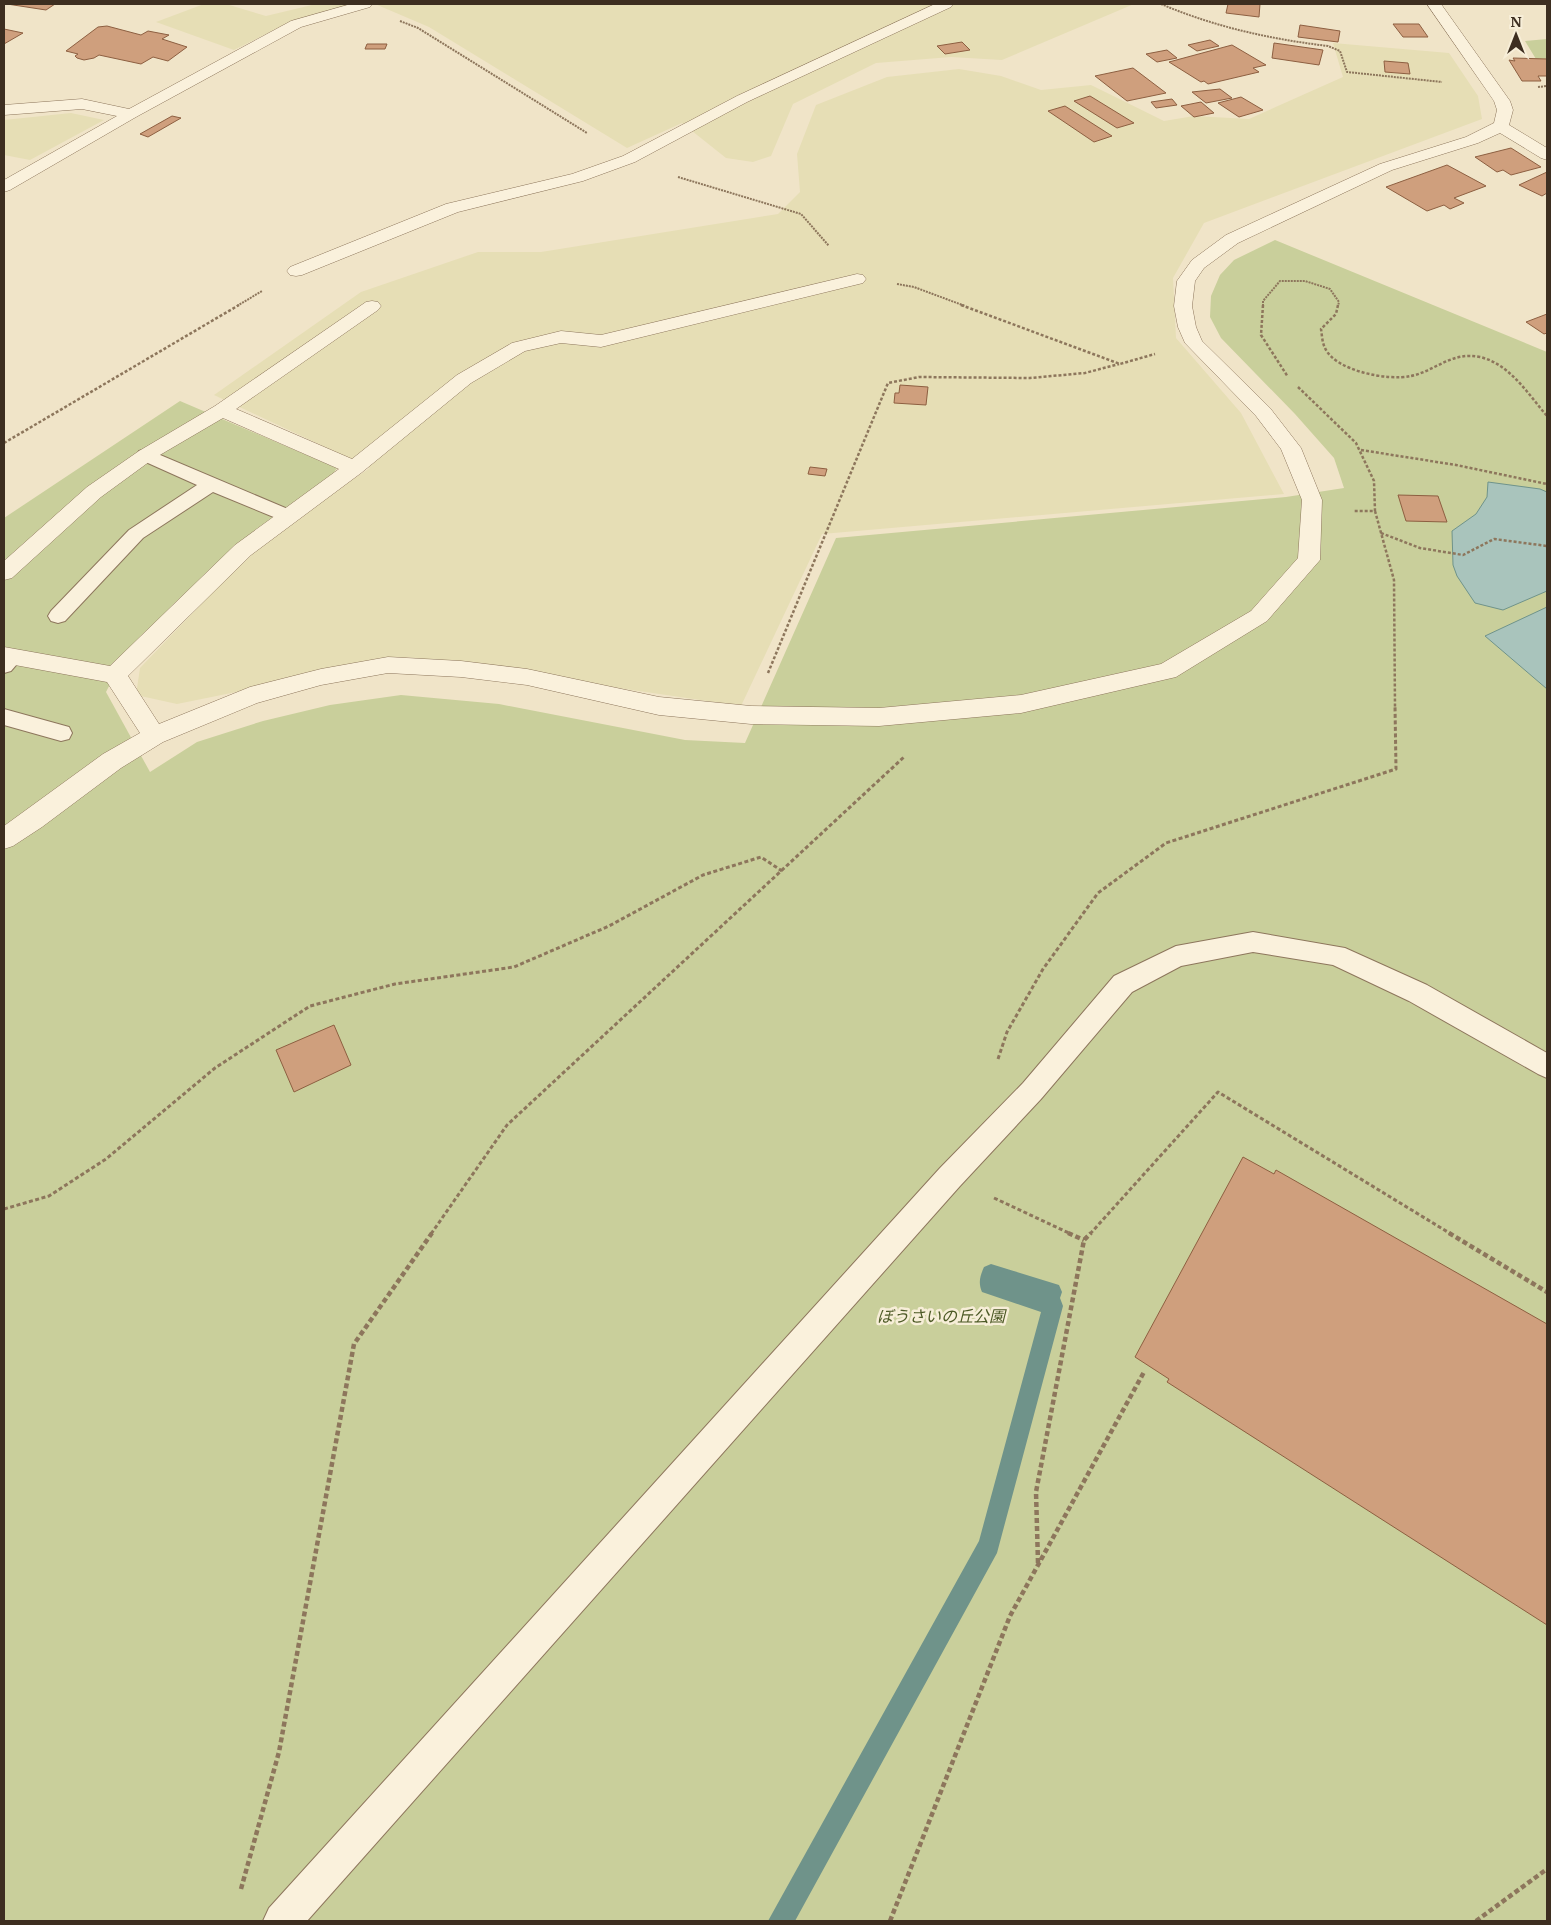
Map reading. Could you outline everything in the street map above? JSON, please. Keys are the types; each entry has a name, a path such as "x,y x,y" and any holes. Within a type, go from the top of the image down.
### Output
{"street":[{"path":"4,187 131,114 296,24 361,4"},
{"path":"296,271 452,208 577,178 629,158 742,99 946,4"},
{"path":"4,839 33,820 112,761 154,736 250,696 321,677 388,665 461,669 527,677 659,706 751,715 879,717 1021,704 1168,671 1259,616 1309,560 1312,500 1291,448 1263,412 1194,343 1187,327 1183,306 1186,282 1198,264 1232,240 1386,167 1472,140 1500,126 1505,110 1494,88 1434,4"},
{"path":"4,110 82,104 131,114"},
{"path":"1500,126 1547,155"},
{"path":"115,675 243,550 354,468 464,379 519,347 561,337 601,342 857,279"},
{"path":"4,573 94,492 146,455 222,410 372,306"},
{"path":"222,410 354,468"},
{"path":"7,660 115,675 154,736"}],"lane":[{"path":"146,455 288,516"},
{"path":"58,616 136,534 211,484"},
{"path":"4,717 61,733"},
{"path":"282,1921 950,1177 1032,1091 1123,984 1176,956 1253,942 1336,955 1418,993 1547,1066"}],"path":[{"path":"361,4 418,28 629,158 655,170 801,214 857,279 914,287 1120,364"},
{"path":"1161,4 1193,18 1246,34 1328,46 1340,51 1347,72 1494,88"},
{"path":"4,443 296,271"},
{"path":"1288,378 1261,336 1263,301 1280,282 1305,281 1330,289 1339,302 1336,314 1321,329 1325,348 1336,362 1374,376 1411,376 1451,358 1479,357 1505,368 1547,416"},
{"path":"751,715 888,383 919,377 1030,378 1085,373 1194,343"},
{"path":"1032,1091 997,1062 1007,1032 1043,970 1098,893 1166,843 1396,769 1394,580 1375,511 1374,481 1356,443 1295,385"},
{"path":"1360,450 1456,465 1547,484"},
{"path":"1350,512 1375,511"},
{"path":"1381,533 1420,548 1463,554 1494,539 1547,546"},
{"path":"240,1893 279,1752 354,1344 507,1125 906,755"},
{"path":"4,1209 49,1196 106,1159 215,1068 310,1006 395,984 514,967 609,926 703,875 761,857 782,871"},
{"path":"1038,1563 1036,1492 1084,1240 1218,1092 1547,1292"},
{"path":"950,1177 1084,1240"},
{"path":"890,1921 1010,1616 1144,1372"},
{"path":"1476,1921 1547,1869"}],"shaded area":[{"path":"204,4 226,4 266,16 316,4 349,5 290,22 234,50 156,22"},
{"path":"375,4 1134,4 1002,60 951,57 876,63 793,104 771,156 753,162 726,158 682,123 627,148 429,27"},
{"path":"1333,43 1449,53 1478,96 1482,119 1204,223 1173,278 1176,338 1241,413 1284,494 822,534 741,706 408,657 177,704 136,695 140,668 264,538 370,468 214,395 361,292 478,252 541,252 778,214 800,192 797,154 816,105 887,77 959,69 1001,76 1041,90 1091,85 1164,121 1194,116 1249,119 1343,77"},
{"path":"71,113 104,120 30,160 4,155 4,120"}],"green space":[{"path":"1547,39 1547,70 1539,64 1525,41"},
{"name":"ぼうさいの丘公園","path":"1275,240 1547,352 1547,1921 4,1921 4,518 180,401 337,468 331,477 125,655 106,692 150,772 197,742 263,721 330,705 401,695 499,704 685,740 745,743 836,538 1286,497 1344,488 1334,458 1295,414 1221,338 1210,317 1211,296 1220,275 1234,260"}],"water":[{"path":"1488,482 1540,489 1547,492 1547,591 1503,610 1475,603 1457,576 1453,565 1452,531 1476,514 1487,497"},
{"path":"1547,607 1547,689 1485,636"}],"building":[{"path":"7,4 55,4 46,10"},
{"path":"1228,4 1260,4 1259,17 1226,13"},
{"path":"1393,24 1419,24 1428,37 1403,37"},
{"path":"1300,25 1340,31 1338,42 1298,37"},
{"path":"107,26 141,35 148,31 169,35 162,39 187,47 168,61 153,57 141,64 99,55 84,60 75,56 78,54 66,51 98,27"},
{"path":"4,29 23,33 4,44"},
{"path":"1210,40 1219,46 1197,51 1188,45"},
{"path":"962,42 970,50 945,54 937,46"},
{"path":"1274,43 1323,50 1319,65 1272,58"},
{"path":"367,44 387,44 385,49 365,49"},
{"path":"1232,45 1266,65 1253,68 1259,72 1208,84 1204,81 1201,82 1169,62"},
{"path":"1167,50 1177,58 1157,62 1146,54"},
{"path":"1513,58 1547,59 1547,76 1538,76 1541,81 1522,81 1509,60 1515,61"},
{"path":"1384,61 1408,63 1410,74 1385,72"},
{"path":"1133,68 1166,93 1127,101 1095,76"},
{"path":"1220,89 1232,98 1206,103 1192,92"},
{"path":"1090,96 1134,123 1117,128 1074,101"},
{"path":"1241,97 1263,110 1239,117 1218,103"},
{"path":"1172,99 1177,105 1156,108 1151,102"},
{"path":"1201,102 1214,113 1194,117 1181,106"},
{"path":"1065,106 1112,136 1094,142 1048,111"},
{"path":"172,116 181,118 148,137 140,134"},
{"path":"1511,148 1541,167 1511,175 1503,170 1497,172 1475,157"},
{"path":"1447,165 1486,186 1454,198 1464,203 1450,209 1444,205 1427,211 1386,187"},
{"path":"1547,172 1547,193 1542,196 1519,185"},
{"path":"1547,314 1547,333 1544,334 1526,322"},
{"path":"900,385 928,387 926,405 894,403 895,393 899,393"},
{"path":"810,467 827,469 825,476 808,474"},
{"path":"1398,495 1438,496 1447,522 1406,521"},
{"path":"334,1025 351,1065 294,1092 276,1050"},
{"path":"1243,1157 1274,1174 1276,1170 1547,1324 1547,1625 1167,1382 1169,1379 1135,1357"}],"waterway":[{"path":"781,1921 989,1545 1053,1306 989,1285 991,1274 1052,1292"}]}
